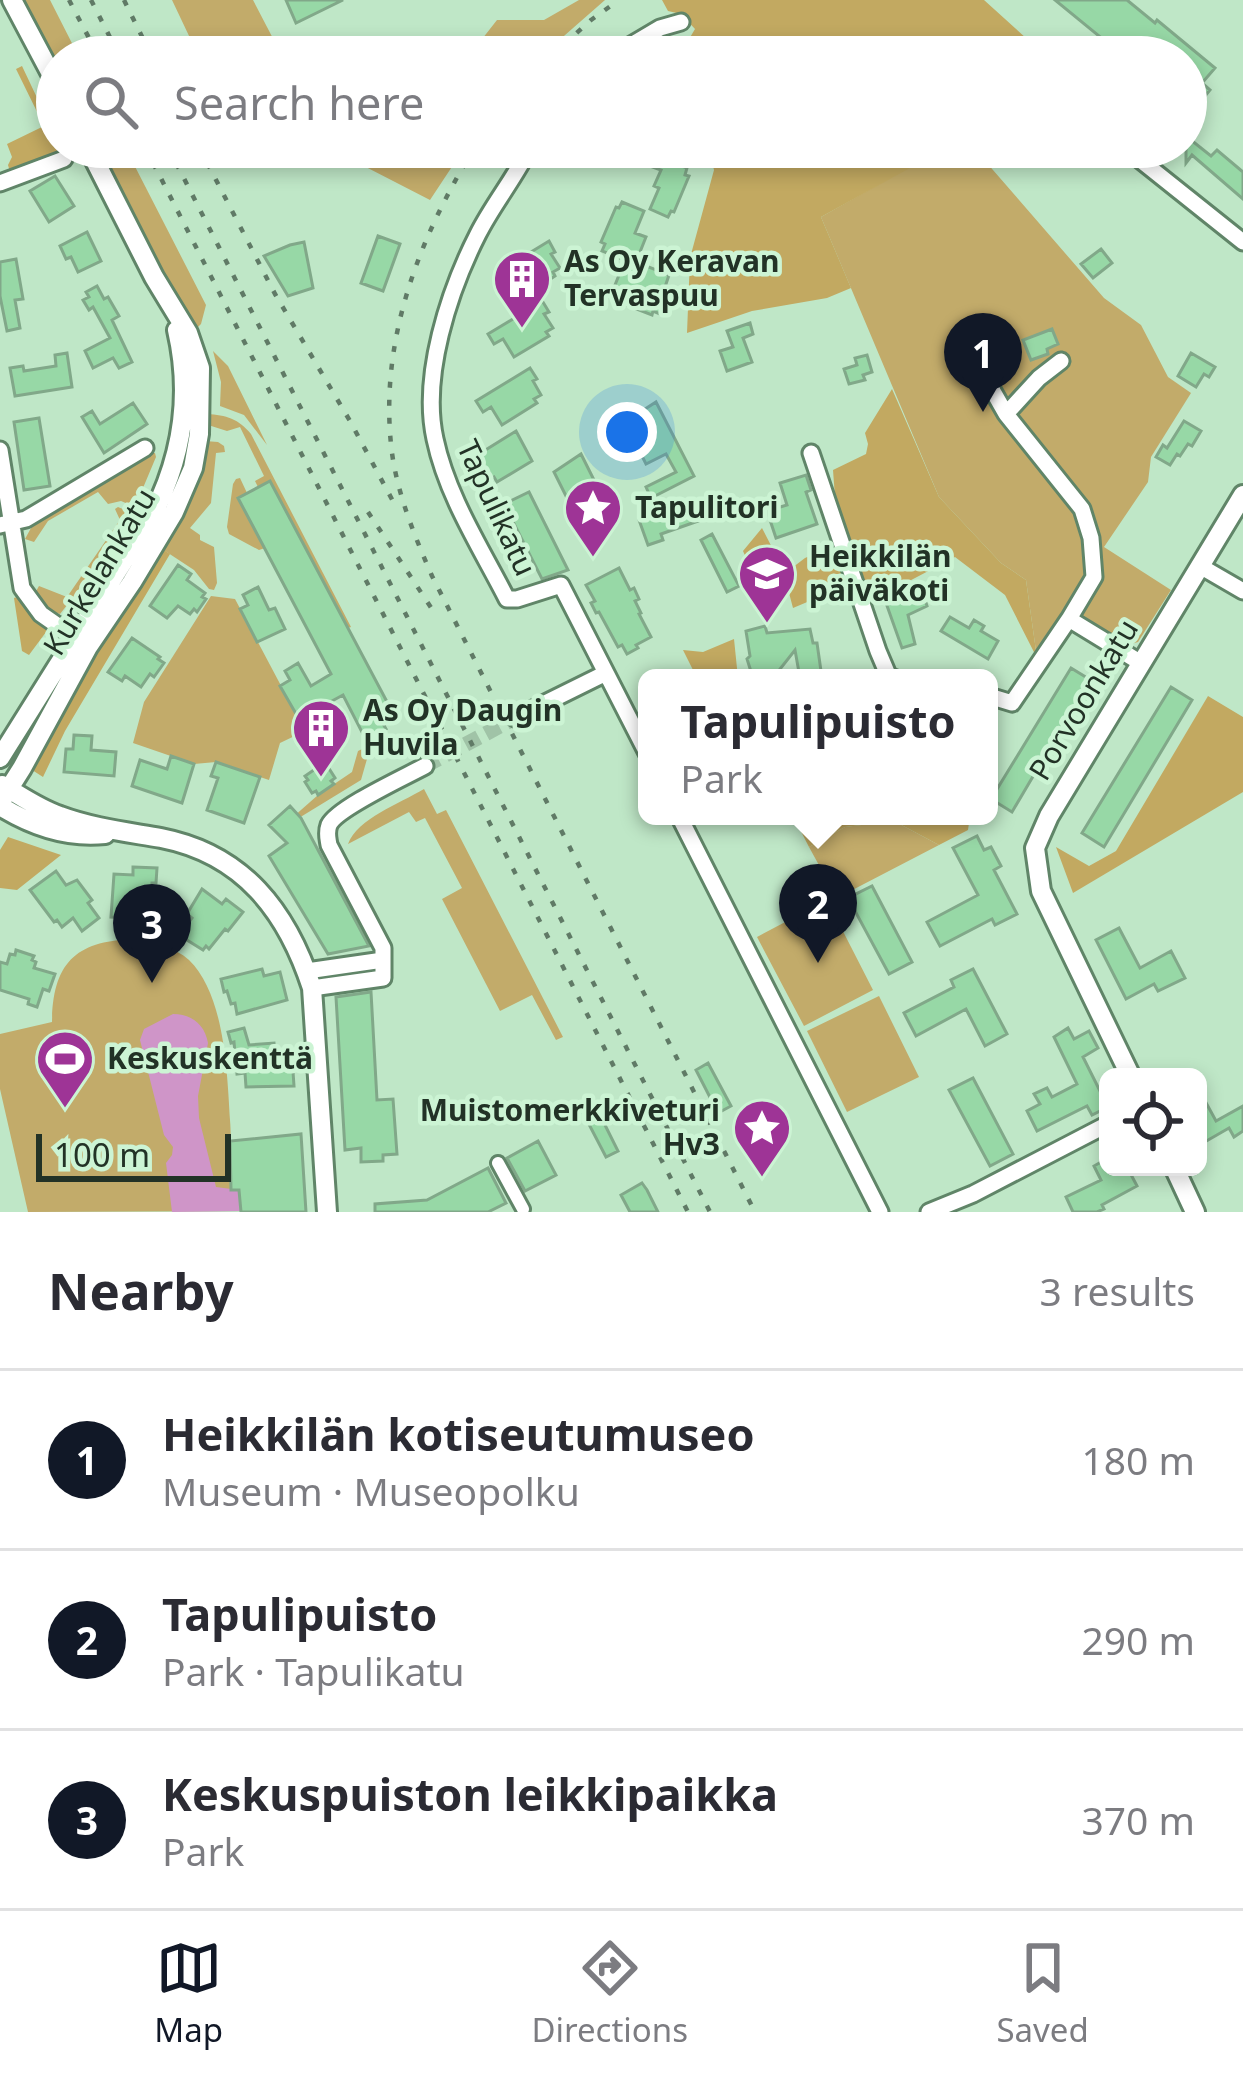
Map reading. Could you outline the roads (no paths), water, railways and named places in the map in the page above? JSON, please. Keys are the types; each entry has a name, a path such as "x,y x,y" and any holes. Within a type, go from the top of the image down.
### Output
{"street":[{"path":"12,0 36,45"},
{"path":"646,36 681,22"},
{"path":"0,183 40,168"},
{"name":"Kurkelankatu","path":"2,795 153,514 172,471 182,430 184,366 172,308 99,168"},
{"name":"Tapulikatu","path":"517,168 479,231 452,298 434,367 435,439 460,508 507,599 561,585 638,735"},
{"path":"1150,168 1243,242"},
{"path":"1006,414 1060,361"},
{"path":"986,379 1006,414 1082,509 1091,538 1094,577 1012,704 998,699"},
{"path":"6,525 26,519 145,448"},
{"path":"0,450 6,525 26,595 41,614 81,642"},
{"path":"811,453 885,669"},
{"name":"Porvoonkatu","path":"1128,1068 1041,891 1035,848 1041,830 1243,495"},
{"path":"1200,566 1243,591"},
{"path":"1069,619 1141,663"},
{"name":"Kurkelankatu","path":"0,758 81,642"},
{"path":"515,718 606,673"},
{"path":"310,980 383,969 383,948 329,845 327,832 329,824 350,806 425,766"},
{"path":"2,795 60,816 206,852 249,879 276,911 310,980 327,1212"},
{"path":"684,825 880,1212"},
{"path":"929,1212 1099,1129"},
{"path":"498,1163 523,1209"},
{"path":"1177,1176 1190,1210"}],"tunnel":[{"path":"425,766 515,718"}],"railway":[{"path":"69,0 88,36"},
{"path":"91,0 109,36"},
{"path":"124,0 142,36"},
{"path":"573,36 619,0"},
{"path":"156,168 688,1212"},
{"path":"179,168 710,1212"},
{"path":"210,168 395,505"},
{"path":"462,168 420,256 397,333 389,412 398,485 432,576 755,1212"},
{"path":"368,512 434,612"}],"place":[{"name":"As Oy Keravan Tervaspuu","path":"522,330"},
{"name":"Heikkilän kotiseutumuseo","path":"983,412"},
{"name":"Tapulitori","path":"593,559"},
{"name":"Heikkilän päiväkoti","path":"767,625"},
{"name":"As Oy Daugin Huvila","path":"321,779"},
{"name":"Tapulipuisto","path":"818,963"},
{"name":"Keskuspuiston leikkipaikka","path":"152,983"},
{"name":"Keskuskenttä","path":"65,1110"},
{"name":"Muistomerkkiveturi Hv3","path":"762,1179"}]}
